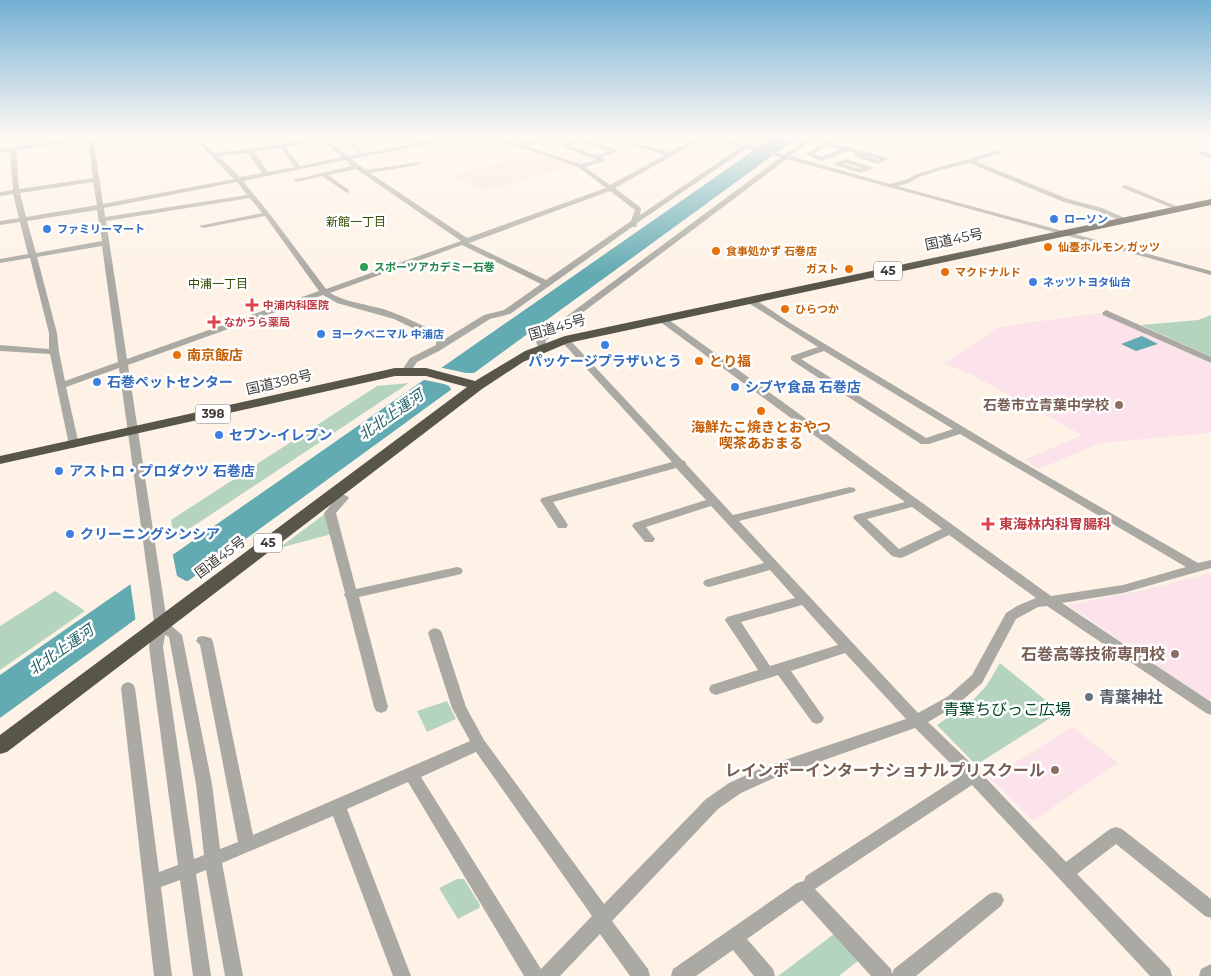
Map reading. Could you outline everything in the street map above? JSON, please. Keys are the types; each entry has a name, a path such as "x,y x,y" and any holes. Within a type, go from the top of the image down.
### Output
{"highway":[{"name":"国道45号","path":"0,746 160,618 334,494 472,384 514,360 542,347 565,340 1211,202"},
{"name":"国道398号","path":"0,460 133,432 379,375 426,372 472,384"}],"street":[{"path":"16,183 22,220 53,333 54,352 74,445"},
{"path":"0,186 16,188 70,183"},
{"path":"95,183 106,243 160,618 156,647 202,976"},
{"path":"0,223 100,207 225,183"},
{"path":"240,183 325,293 338,301 370,308 426,330 441,338 440,345"},
{"path":"335,183 347,191"},
{"path":"381,183 464,242 546,283"},
{"path":"603,183 639,209 633,224"},
{"path":"61,386 325,293 610,188 620,183"},
{"path":"406,372 413,360 487,317 507,312 546,283 695,183"},
{"path":"542,347 540,342 543,338 668,246 748,183"},
{"path":"878,183 1211,273"},
{"path":"889,186 905,183"},
{"path":"1022,183 1066,201 1100,210 1126,220"},
{"path":"1125,187 1179,208"},
{"path":"0,194 16,188"},
{"path":"102,220 252,196"},
{"path":"203,226 266,214"},
{"path":"0,261 106,243"},
{"path":"750,300 825,348 961,430 1204,566"},
{"path":"1106,313 1211,360"},
{"path":"662,319 1049,601 1211,709"},
{"path":"565,340 681,463 772,565 917,721 974,776 1163,976"},
{"path":"0,348 54,352"},
{"path":"825,348 794,358 925,442 961,430"},
{"path":"562,525 546,500 681,463"},
{"path":"730,519 850,490"},
{"path":"334,494 343,498 330,513 350,595 381,707"},
{"path":"649,539 638,526 714,501"},
{"path":"914,503 859,518 896,553 900,554 950,529"},
{"path":"710,583 772,565"},
{"path":"546,976 712,804 735,788 792,764 917,721 963,693 977,679 1011,616 1022,609 1036,603 1123,589 1204,566"},
{"path":"350,595 457,571"},
{"path":"767,673 732,620 805,600"},
{"path":"160,618 175,635 204,784 213,860 234,976"},
{"path":"435,633 459,708 479,744 603,919 640,976"},
{"path":"203,641 206,642 247,846"},
{"path":"716,689 848,647"},
{"path":"781,668 817,718"},
{"path":"128,688 163,976"},
{"path":"152,883 247,846 479,744"},
{"path":"411,774 535,976"},
{"path":"812,882 974,776"},
{"path":"338,806 402,976"},
{"path":"1065,873 1116,834 1211,910"},
{"path":"680,976 803,889 884,976"},
{"path":"901,976 995,900"},
{"path":"735,938 766,976"},
{"path":"1208,976 1211,973"}],"shaded area":[{"path":"466,183 515,183 485,191"},
{"name":"石巻市立青葉中学校","path":"1099,313 1211,364 1211,433 1100,443 1039,469 1024,460 1082,435 974,376 944,363 999,327"},
{"name":"石巻高等技術専門校","path":"1211,573 1211,702 1068,605 1139,591"},
{"name":"レインボーインターナショナルプリスクール","path":"1073,727 1118,763 1033,821 990,778"}],"green space":[{"path":"1211,315 1211,357 1141,325 1198,320"},
{"path":"409,383 174,539 171,520 377,386"},
{"path":"326,513 332,534 279,548"},
{"path":"55,591 85,611 0,670 0,626"},
{"name":"青葉ちびっこ広場","path":"1000,663 1060,712 976,765 937,725 974,699 987,685"},
{"path":"447,701 456,719 427,732 417,711"},
{"path":"457,879 464,879 480,905 479,908 458,919 439,888"},
{"path":"834,934 858,961 839,976 778,976"}],"water":[{"name":"北北上運河","path":"708,183 735,183 0,718 0,675"},
{"path":"1142,336 1158,344 1136,351 1121,344"}],"pier":[{"path":"438,367 466,373 478,373 453,392 449,386 444,384 420,379"},
{"path":"172,551 177,576 186,581 193,581 136,623 130,581"}],"place":[{"name":"ローソン","path":"1054,219"},
{"name":"ファミリーマート","path":"47,229"},
{"name":"仙臺ホルモン ガッツ","path":"1048,247"},
{"name":"食事処かず 石巻店","path":"716,251"},
{"name":"スポーツアカデミー石巻","path":"364,267"},
{"name":"ガスト","path":"849,269"},
{"name":"マクドナルド","path":"945,272"},
{"name":"ネッツトヨタ仙台","path":"1033,282"},
{"name":"中浦内科医院","path":"252,305"},
{"name":"ひらつか","path":"785,309"},
{"name":"なかうら薬局","path":"214,322"},
{"name":"ヨークベニマル 中浦店","path":"321,334"},
{"name":"パッケージプラザいとう","path":"605,345"},
{"name":"南京飯店","path":"177,355"},
{"name":"とり福","path":"699,361"},
{"name":"石巻ペットセンター","path":"97,382"},
{"name":"シブヤ食品 石巻店","path":"735,387"},
{"name":"石巻市立青葉中学校","path":"1119,405"},
{"name":"海鮮たこ焼きとおやつ 喫茶あおまる","path":"761,411"},
{"name":"セブン-イレブン","path":"219,435"},
{"name":"アストロ・プロダクツ 石巻店","path":"59,471"},
{"name":"東海林内科胃腸科","path":"988,524"},
{"name":"クリーニングシンシア","path":"70,534"},
{"name":"石巻高等技術専門校","path":"1175,654"},
{"name":"青葉神社","path":"1089,697"},
{"name":"レインボーインターナショナルプリスクール","path":"1055,770"}],"district":[{"name":"新館一丁目","path":"356,222"},
{"name":"中浦一丁目","path":"218,284"}]}
